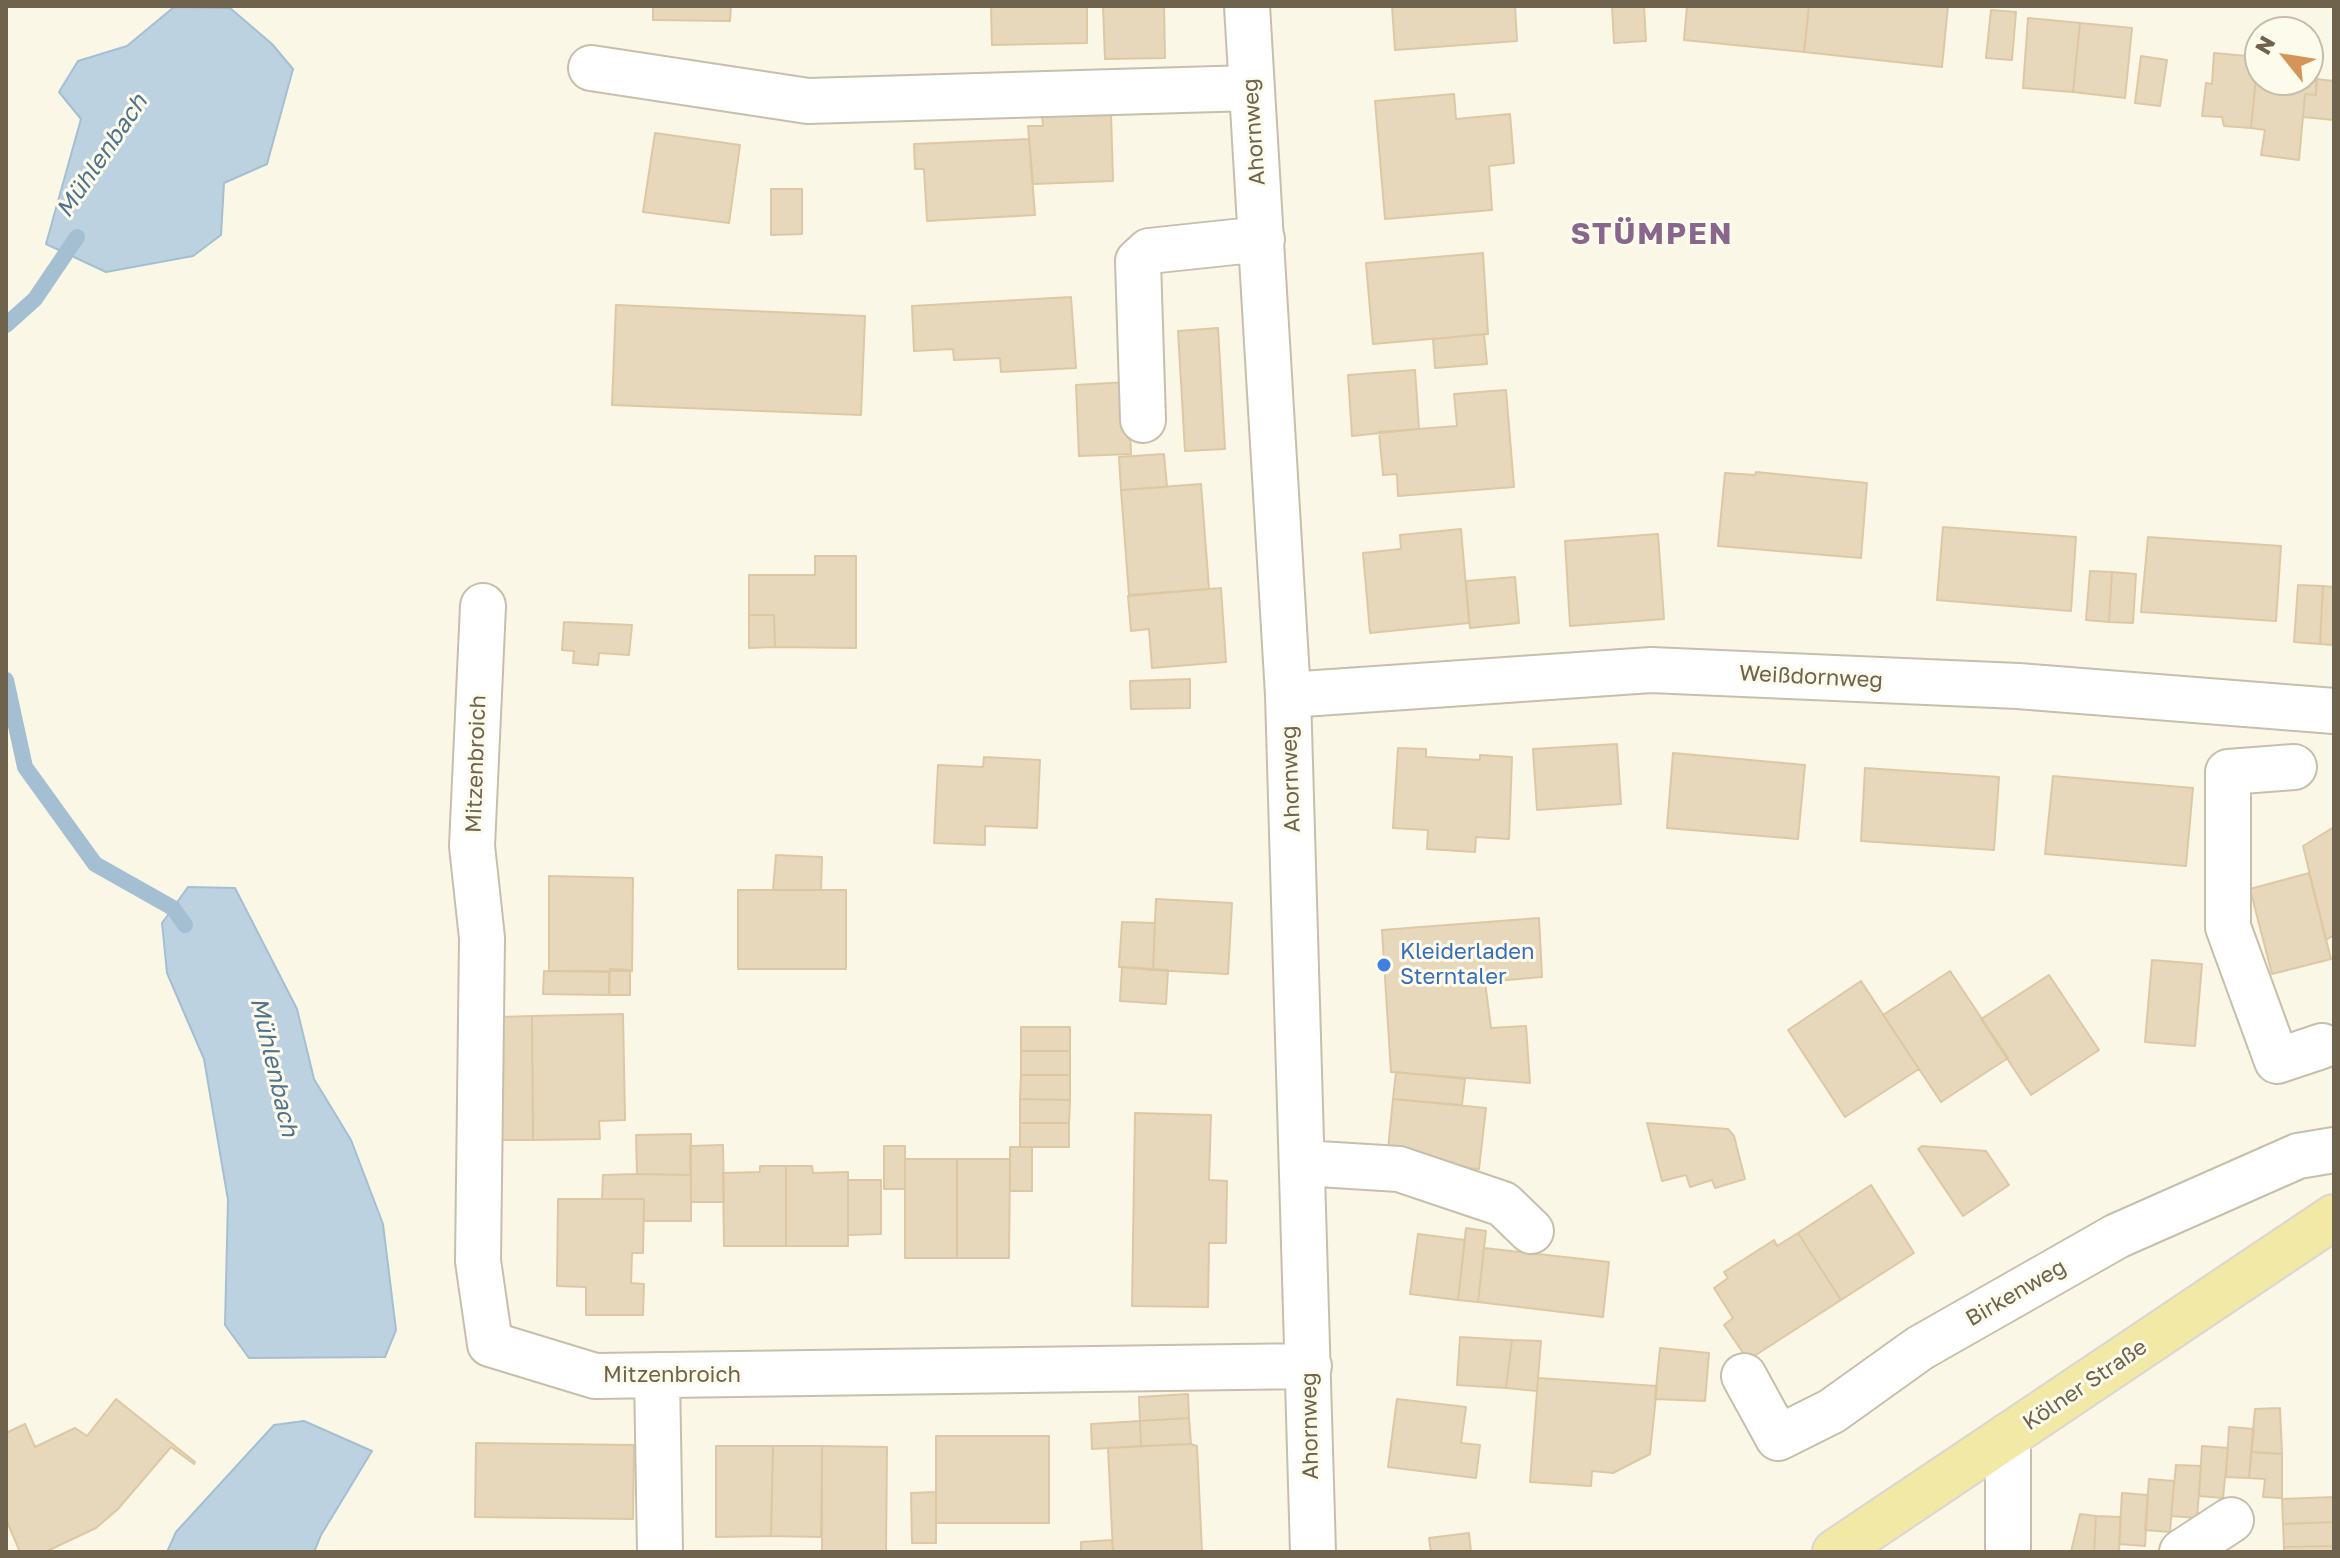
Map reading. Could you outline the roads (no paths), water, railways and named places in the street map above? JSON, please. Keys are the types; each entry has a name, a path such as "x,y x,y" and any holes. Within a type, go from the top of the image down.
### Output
{"main road":[{"name":"Kölner Straße","path":"1835,1552 2334,1217"}],"street":[{"name":"Ahornweg","path":"1247,6 1288,695 1313,1552"},
{"path":"591,68 808,101 1251,88"},
{"path":"1143,420 1138,261 1149,251 1262,239"},
{"name":"Mitzenbroich","path":"483,606 472,846 482,938 478,1261 490,1344 595,1376 1309,1366"},
{"name":"Weißdornweg","path":"1288,695 1651,670 2018,686 2334,711"},
{"path":"2294,767 2228,772 2228,927 2277,1061 2330,1052"},
{"name":"Birkenweg","path":"1744,1376 1778,1438 1832,1411 1920,1348 2117,1236 2298,1156 2334,1150"},
{"path":"1303,1163 1399,1169 1503,1204 1531,1231"},
{"path":"657,1375 660,1552"},
{"path":"2008,1436 2008,1552"},
{"path":"2182,1552 2231,1520"}],"water":[{"path":"174,7 230,8 272,44 293,69 267,164 224,183 221,235 193,256 106,272 46,244 81,119 59,92 78,61 127,46"},
{"path":"188,887 235,888 297,1009 314,1079 351,1140 383,1224 396,1330 385,1357 249,1358 225,1325 228,1200 204,1059 167,973 162,923"},
{"path":"304,1421 372,1451 314,1552 167,1552 176,1532 274,1425"}],"waterway":[{"name":"Mühlenbach","path":"6,325 35,299 77,237"},
{"name":"Mühlenbach","path":"6,680 25,767 95,864 173,908 185,925"}],"place":[{"name":"Kleiderladen Sterntaler","path":"1384,965"}],"district":[{"name":"STÜMPEN","path":"1652,234"}]}
